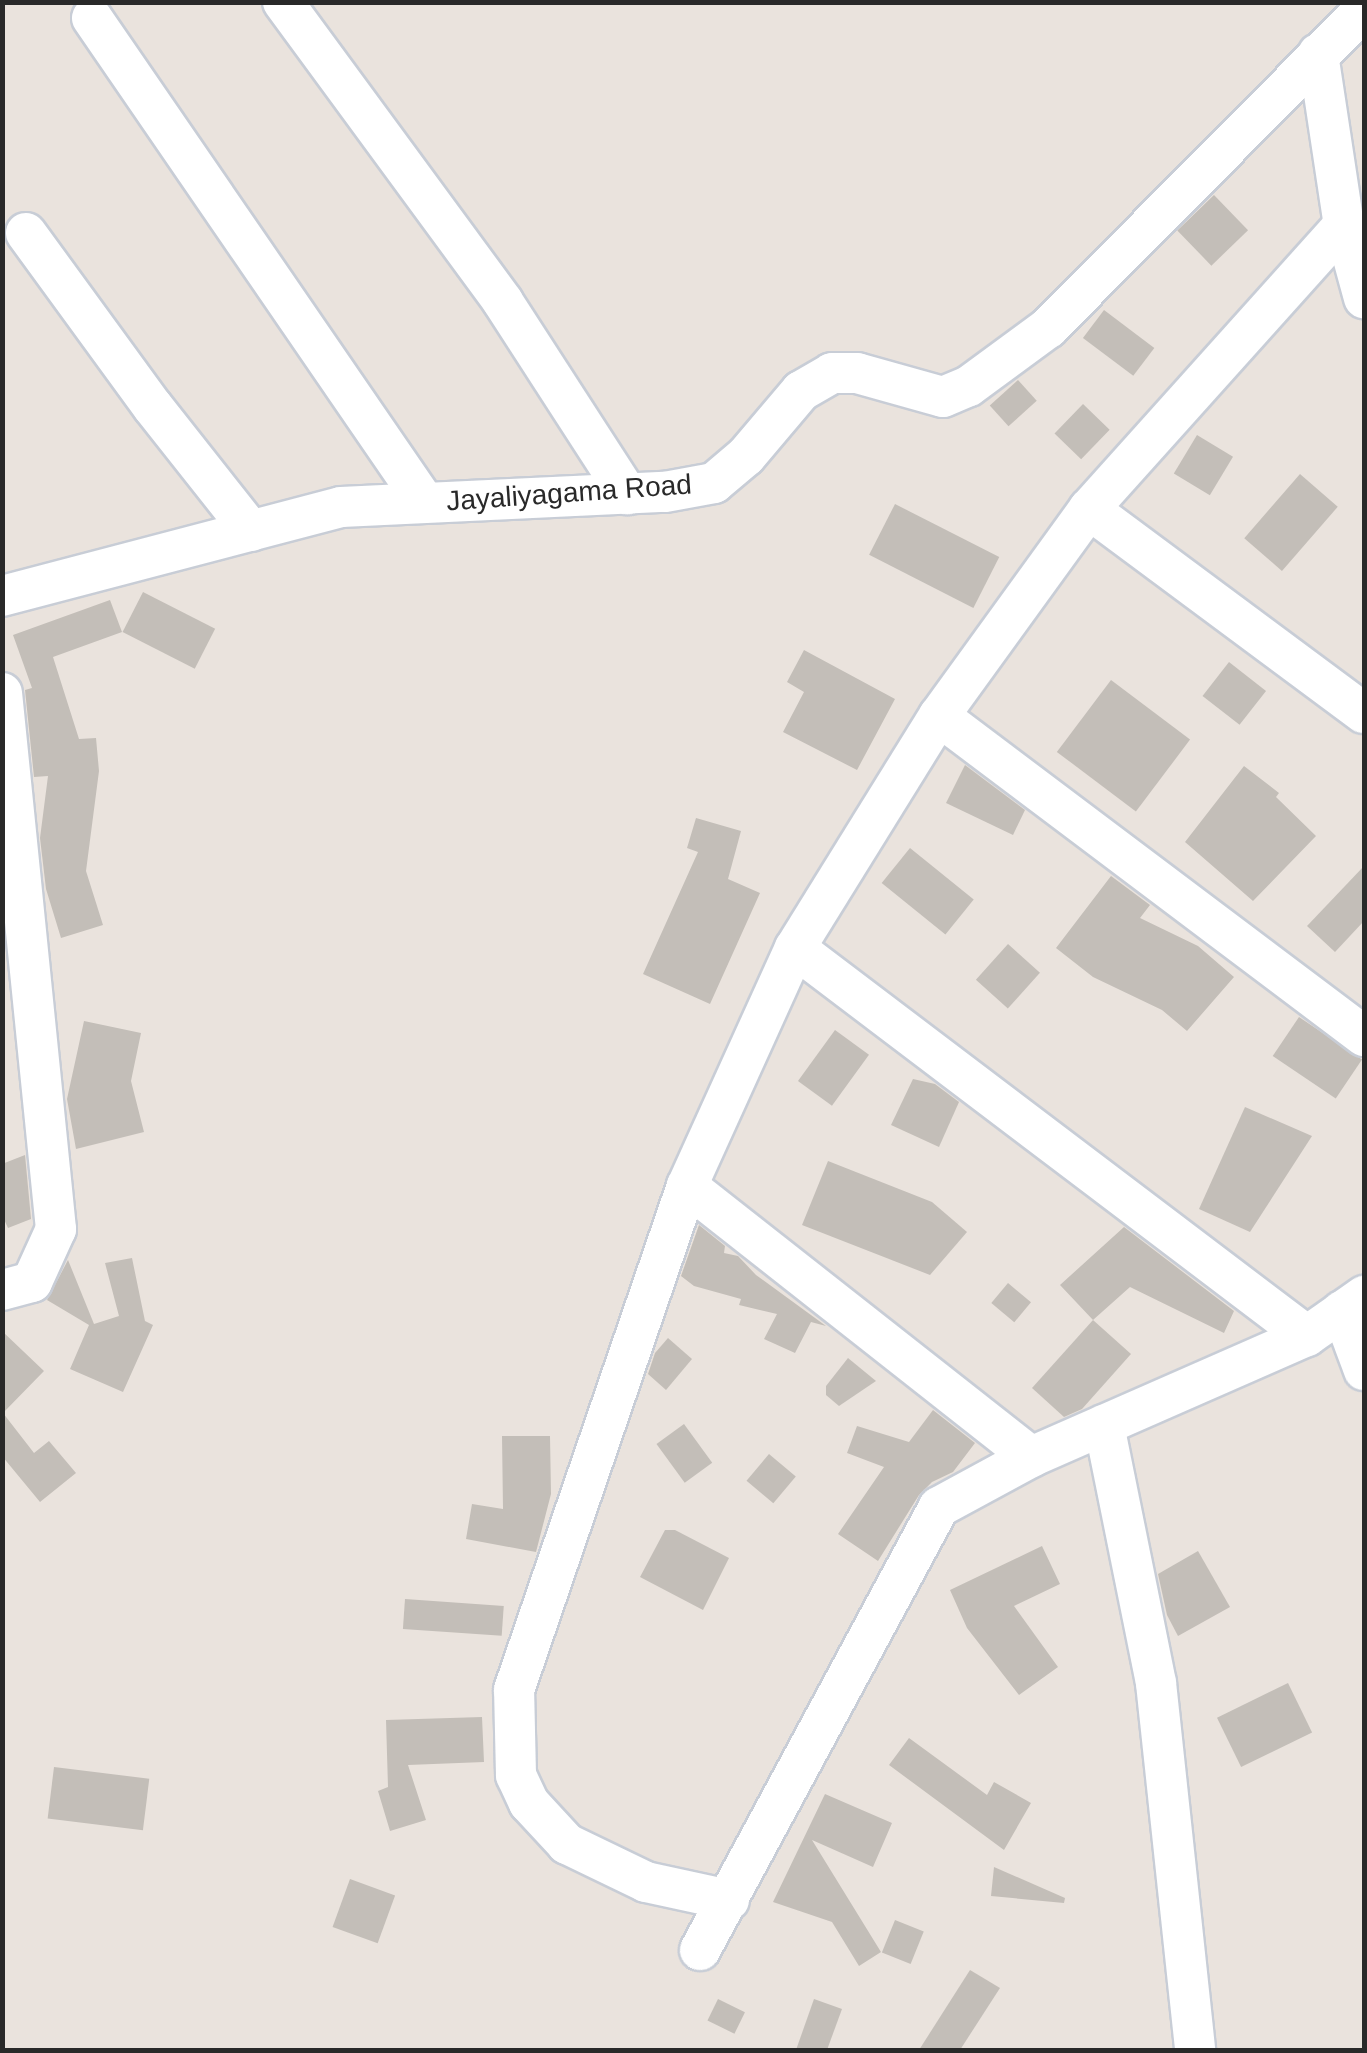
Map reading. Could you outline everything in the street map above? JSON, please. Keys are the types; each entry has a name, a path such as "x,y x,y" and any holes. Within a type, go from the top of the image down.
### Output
{"street":[{"path":"283,2 502,302 626,494"},
{"name":"Jayaliyagama Road","path":"2,596 341,507 626,494 714,482 746,456 801,392 832,373 857,373 943,398 969,386 1048,328 1364,10"},
{"path":"92,18 425,503"},
{"path":"1318,54 1344,226 1364,298"},
{"path":"729,1900 646,1882 567,1844 529,1803 516,1775 514,1690 687,1186 795,948 939,716 1089,509 1344,226"},
{"path":"26,232 153,408 251,530"},
{"path":"1089,509 1364,714"},
{"path":"2,693 56,1229 32,1282 2,1290"},
{"path":"939,716 1364,1036"},
{"path":"795,948 1308,1336"},
{"path":"687,1186 1030,1457"},
{"path":"700,1950 938,1507 1030,1457 1308,1336 1354,1303 1364,1370"},
{"path":"1104,1425 1156,1683 1195,2050"}],"building":[{"path":"1214,195 1248,230 1211,266 1177,230"},
{"path":"1104,310 1154,348 1133,376 1083,338"},
{"path":"1018,380 1037,401 1008,426 990,405"},
{"path":"1083,404 1110,430 1081,459 1055,433"},
{"path":"1197,435 1233,457 1210,495 1174,474"},
{"path":"1300,474 1338,507 1282,571 1244,538"},
{"path":"895,504 999,557 973,608 869,555"},
{"path":"143,592 215,629 195,669 123,632"},
{"path":"110,600 122,632 53,657 79,739 96,738 99,771 86,871 103,925 61,938 46,889 40,838 48,776 34,777 25,690 32,688 13,635"},
{"path":"804,650 895,699 857,770 783,732 804,692 787,682"},
{"path":"1229,662 1266,691 1240,725 1203,696"},
{"path":"1111,680 1190,740 1136,811 1057,752"},
{"path":"965,765 1025,810 1013,835 946,803"},
{"path":"1244,766 1279,793 1276,797 1316,836 1253,901 1185,842"},
{"path":"696,818 741,831 728,879 760,893 710,1004 643,974 698,852 687,848"},
{"path":"910,848 974,900 945,935 882,883"},
{"path":"1364,866 1364,921 1335,952 1307,926"},
{"path":"1111,876 1150,905 1140,918 1198,946 1234,977 1187,1031 1162,1010 1093,977 1056,948"},
{"path":"1008,944 1040,973 1008,1008 976,980"},
{"path":"1299,1017 1362,1059 1336,1098 1273,1056"},
{"path":"84,1021 141,1033 131,1081 144,1132 76,1149 67,1099"},
{"path":"835,1030 869,1055 832,1106 798,1081"},
{"path":"913,1079 935,1084 959,1102 939,1147 891,1125"},
{"path":"1245,1107 1312,1136 1250,1232 1199,1209"},
{"path":"25,1155 31,1219 8,1228 2,1215 2,1164"},
{"path":"828,1161 932,1202 967,1232 930,1275 802,1225"},
{"path":"699,1225 725,1246 724,1253 738,1256 756,1275 826,1326 811,1322 795,1353 764,1339 777,1314 739,1305 741,1299 694,1286 681,1276"},
{"path":"1124,1227 1234,1311 1224,1333 1130,1287 1093,1320 1060,1285"},
{"path":"132,1258 145,1321 153,1325 123,1392 70,1369 89,1325 47,1300 68,1260 94,1324 119,1316 105,1263"},
{"path":"1008,1283 1031,1302 1014,1322 991,1303"},
{"path":"1093,1320 1131,1354 1082,1409 1064,1417 1032,1388"},
{"path":"2,1331 44,1371 3,1413 34,1453 49,1441 76,1473 40,1502 2,1456"},
{"path":"668,1338 692,1359 666,1390 648,1374 655,1353"},
{"path":"848,1358 876,1381 839,1406 826,1395 826,1386"},
{"path":"933,1410 975,1443 953,1472 932,1482 919,1495 878,1561 838,1534 884,1467 847,1453 857,1426 909,1442"},
{"path":"684,1424 712,1463 685,1483 656,1444"},
{"path":"502,1436 550,1436 551,1494 536,1552 466,1539 472,1504 503,1509"},
{"path":"769,1454 796,1476 773,1503 747,1481"},
{"path":"665,1530 675,1530 729,1558 703,1610 640,1577"},
{"path":"1042,1546 1060,1584 1014,1606 1058,1667 1019,1695 967,1628 950,1590"},
{"path":"1198,1551 1230,1607 1178,1636 1167,1615 1158,1574"},
{"path":"405,1599 504,1606 502,1636 403,1629"},
{"path":"1288,1683 1312,1732 1241,1767 1217,1718"},
{"path":"482,1717 484,1762 408,1765 426,1820 390,1831 378,1791 388,1787 386,1720"},
{"path":"909,1738 987,1795 994,1782 1031,1803 1004,1850 889,1765"},
{"path":"54,1767 149,1779 143,1830 48,1819"},
{"path":"825,1794 892,1823 873,1867 812,1840 881,1952 859,1966 832,1922 773,1902"},
{"path":"994,1867 1065,1898 1064,1903 991,1896"},
{"path":"350,1879 395,1895 378,1943 333,1927"},
{"path":"895,1920 924,1932 911,1964 882,1952"},
{"path":"970,1970 1000,1988 960,2050 919,2050"},
{"path":"718,1999 745,2012 734,2034 707,2021"},
{"path":"814,1999 842,2009 827,2050 796,2050"}]}
